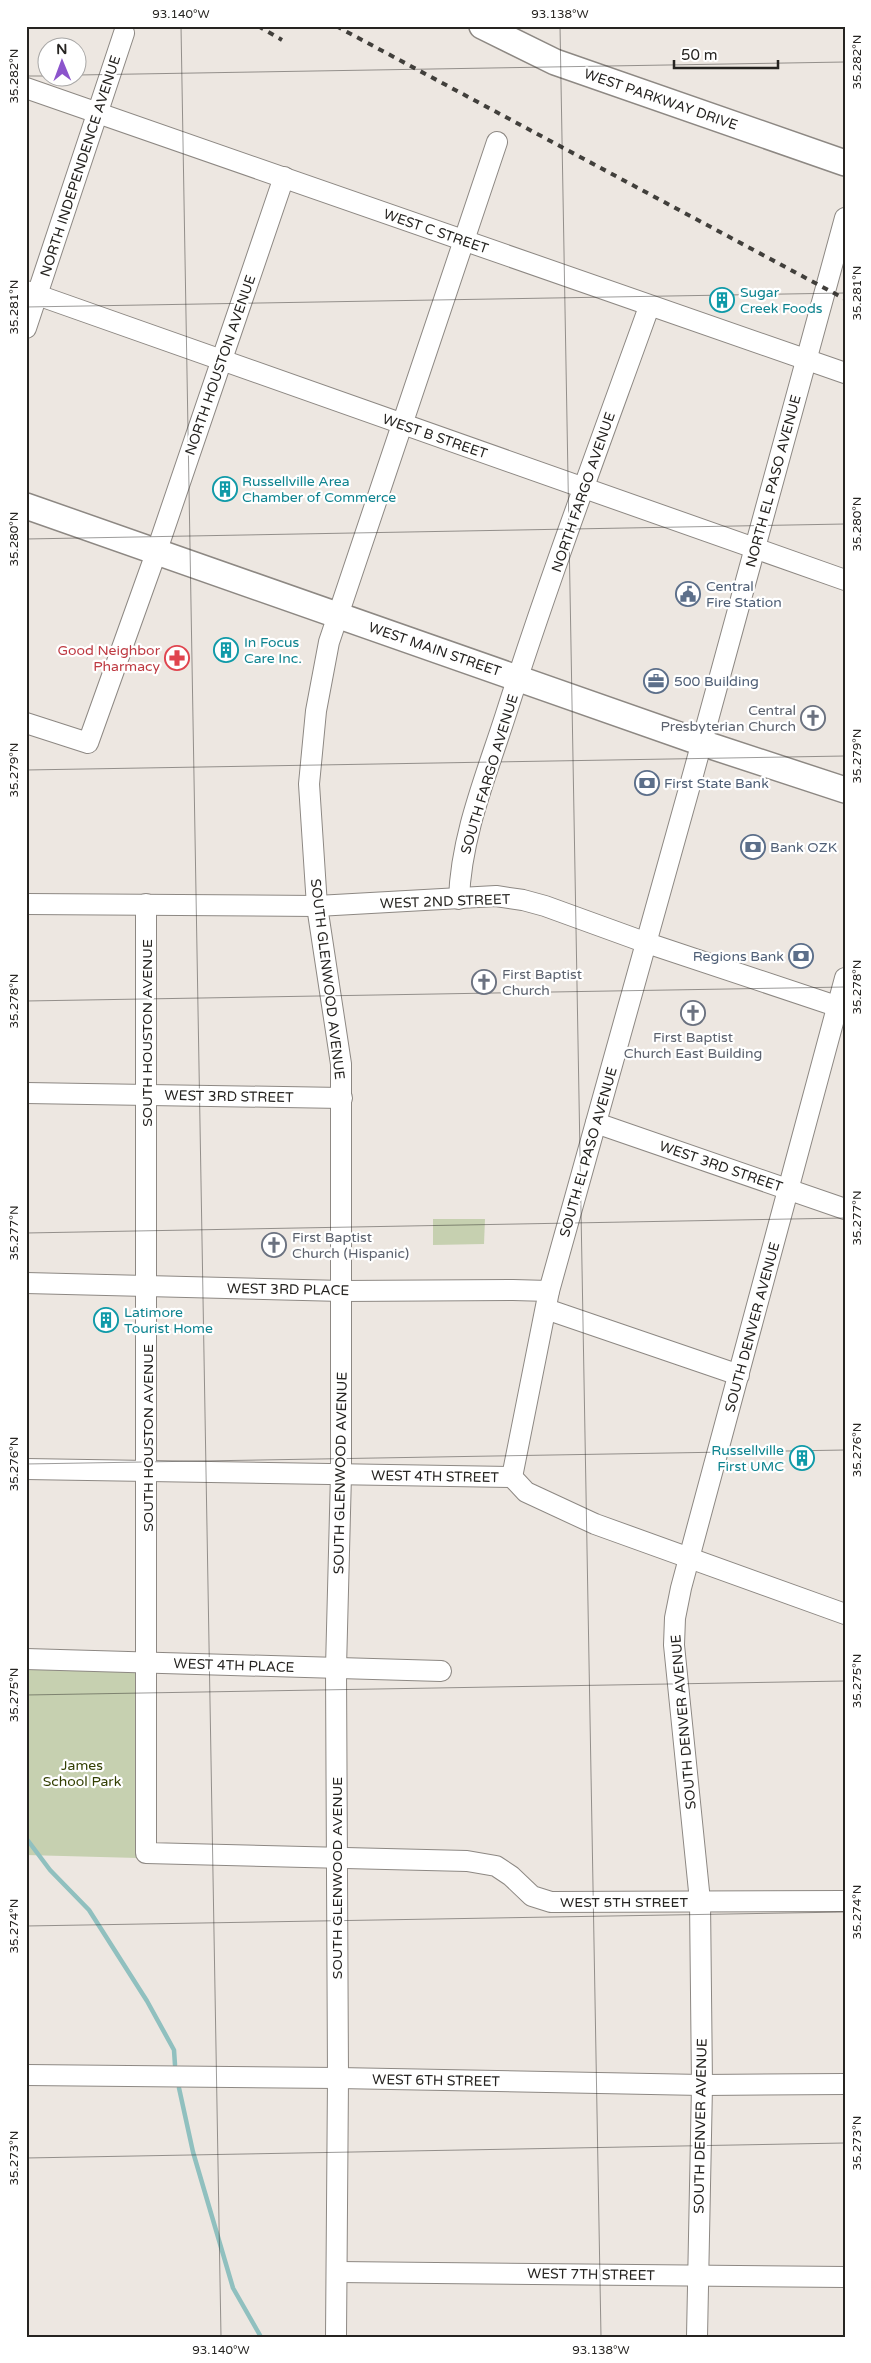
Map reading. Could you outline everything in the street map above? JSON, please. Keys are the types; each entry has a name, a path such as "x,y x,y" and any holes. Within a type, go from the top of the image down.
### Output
{"main road":[{"name":"WEST PARKWAY DRIVE","path":"482,26 555,62 845,163"},
{"name":"WEST MAIN STREET","path":"26,506 702,743 845,790"}],"street":[{"name":"NORTH INDEPENDENCE AVENUE","path":"26,328 32,293 98,112 124,33"},
{"name":"WEST C STREET","path":"26,88 650,307 845,373"},
{"name":"SOUTH GLENWOOD AVENUE","path":"336,2337 338,1858 336,1668 341,1474 342,1098 341,1064 317,906 309,784 316,711 329,644 497,142"},
{"name":"NORTH HOUSTON AVENUE","path":"156,553 284,178"},
{"name":"NORTH EL PASO AVENUE","path":"702,743 845,218"},
{"name":"WEST B STREET","path":"32,293 845,580"},
{"name":"NORTH FARGO AVENUE","path":"518,678 584,487 650,307"},
{"path":"26,723 88,743 156,553"},
{"name":"SOUTH FARGO AVENUE","path":"459,899 464,853 473,817 518,678"},
{"name":"SOUTH EL PASO AVENUE","path":"512,1477 547,1300 702,743"},
{"name":"WEST 2ND STREET","path":"26,904 317,906 496,896 524,900 646,944 841,1007"},
{"name":"SOUTH HOUSTON AVENUE","path":"146,904 148,1095 146,1853"},
{"name":"SOUTH DENVER AVENUE","path":"697,2337 702,2085 700,1901 674,1645 675,1618 689,1558 841,1007 845,978"},
{"name":"WEST 3RD STREET","path":"26,1093 342,1098"},
{"name":"WEST 3RD STREET","path":"596,1123 845,1209"},
{"name":"WEST 3RD PLACE","path":"26,1283 342,1291 513,1290 547,1300 739,1375"},
{"name":"WEST 4TH STREET","path":"26,1469 512,1477 526,1492 595,1524 845,1614"},
{"name":"WEST 4TH PLACE","path":"26,1659 441,1671"},
{"name":"WEST 5TH STREET","path":"146,1853 467,1861 496,1866 511,1876 532,1896 551,1902 845,1900"},
{"name":"WEST 6TH STREET","path":"26,2076 338,2078 702,2085 845,2084"},
{"name":"WEST 7TH STREET","path":"337,2272 845,2277"}],"green space":[{"path":"433,1219 485,1219 484,1244 433,1245"},
{"name":"James School Park","path":"26,1665 122,1667 135,1672 138,1692 138,1858 26,1855"}],"waterway":[{"path":"26,1838 50,1870 89,1910 147,2001 174,2050 175,2065"},
{"path":"179,2088 193,2152 233,2288 261,2337"}],"railway":[{"path":"258,26 282,40"},
{"path":"336,26 845,299"}],"place":[{"name":"Sugar Creek Foods","path":"722,300"},
{"name":"Russellville Area Chamber of Commerce","path":"225,489"},
{"name":"Central Fire Station","path":"688,594"},
{"name":"In Focus Care Inc.","path":"226,650"},
{"name":"Good Neighbor Pharmacy","path":"177,658"},
{"name":"500 Building","path":"656,681"},
{"name":"Central Presbyterian Church","path":"813,718"},
{"name":"First State Bank","path":"647,783"},
{"name":"Bank OZK","path":"753,847"},
{"name":"Regions Bank","path":"801,956"},
{"name":"First Baptist Church","path":"484,982"},
{"name":"First Baptist Church East Building","path":"693,1013"},
{"name":"First Baptist Church (Hispanic)","path":"274,1245"},
{"name":"Latimore Tourist Home","path":"106,1320"},
{"name":"Russellville First UMC","path":"802,1458"}]}
